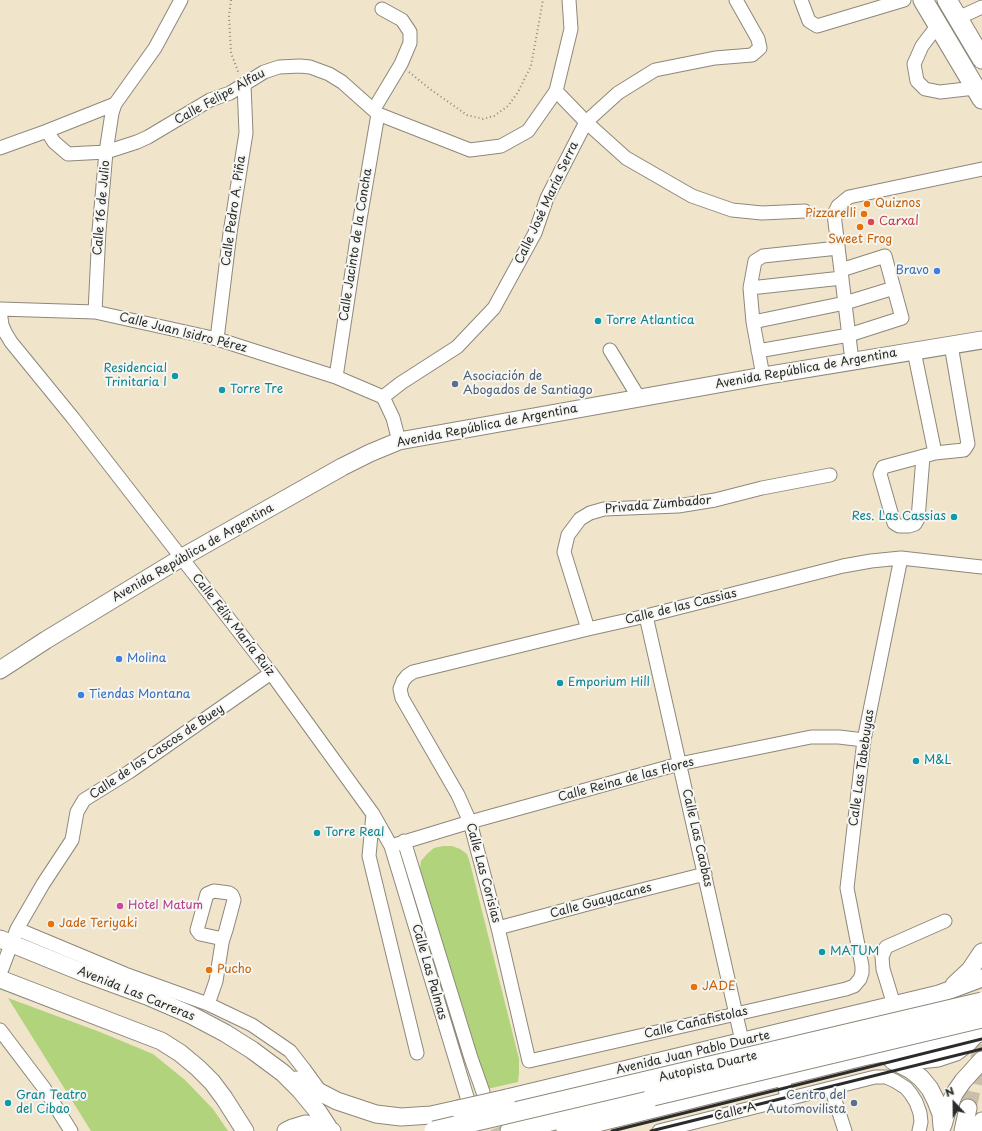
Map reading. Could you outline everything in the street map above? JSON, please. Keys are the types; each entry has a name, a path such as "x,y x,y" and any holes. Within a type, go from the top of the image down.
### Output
{"highway":[{"path":"923,0 979,94"},
{"path":"946,0 982,59"},
{"name":"Autopista Duarte","path":"434,1131 982,1002"},
{"name":"Autopista Duarte","path":"510,1131 981,1031"}],"main road":[{"name":"Avenida República de Argentina","path":"0,670 46,640 181,558 342,467 399,441 763,376 982,340"},
{"name":"Avenida Las Carreras","path":"9,937 84,973 147,996 191,1015 252,1050 283,1073 305,1096 331,1130"},
{"path":"940,1000 970,970 982,952"},
{"name":"Avenida Juan Pablo Duarte","path":"283,1073 320,1092 357,1108 376,1114 401,1117 432,1115 462,1103 507,1098 914,1000 940,1000 982,978"},
{"path":"0,979 161,1041 180,1053 212,1082 245,1131"},
{"path":"940,1000 981,1031"},
{"path":"940,1000 953,1023 952,1033 946,1041"},
{"path":"565,1131 783,1077 863,1058 946,1041 981,1031"},
{"path":"863,1058 920,1060 938,1058 956,1052 981,1031"},
{"path":"886,1059 899,1063 911,1070 921,1078 930,1089 941,1114 942,1129"},
{"path":"942,1129 947,1110 954,1094 963,1081 982,1060"},
{"path":"963,1131 968,1108"},
{"path":"980,1131 982,1121"},
{"path":"286,1131 305,1124 318,1125 331,1130"}],"street":[{"path":"0,148 115,104 155,48 182,0"},
{"name":"Calle José María Serra","path":"383,397 400,382 457,347 494,308 535,233 547,198 586,122 618,93 655,70 715,58 752,55 760,48 758,39 736,0"},
{"path":"801,0 809,20 817,26 872,5 904,0"},
{"name":"Calle Felipe Alfau","path":"47,131 54,142 68,154 106,152 148,137 210,100 230,93 256,75 271,69 287,66 310,67 329,74 342,82 376,112 470,150 501,146 528,131 556,91 571,29 572,1"},
{"path":"958,18 982,7"},
{"path":"376,112 401,64 410,43 410,32 402,20 382,9"},
{"path":"938,25 922,46 914,64 917,81 925,89 940,92 979,94"},
{"name":"Calle Pedro A. Piña","path":"217,339 229,240 246,133 244,84"},
{"path":"556,91 586,122 626,158 692,196 732,210 762,213 805,211"},
{"name":"Calle 16 de Julio","path":"94,312 106,152 112,113 115,104"},
{"name":"Calle Jacinto de la Concha","path":"336,377 376,112"},
{"path":"852,361 834,214 838,206 849,197 982,169"},
{"path":"763,376 753,322 750,288 755,261 763,256 838,248"},
{"path":"750,288 841,274 885,256 902,318 849,335 758,351"},
{"path":"753,322 845,303 894,288"},
{"name":"Calle Juan Isidro Pérez","path":"0,310 94,312 217,339 336,377 383,397"},
{"name":"Calle Félix María Ruiz","path":"0,310 2,325 8,337 73,418 271,673 373,814 391,846"},
{"path":"923,457 918,519 915,524 909,526 899,526 894,523 880,474 883,467 935,453 964,450 968,444 951,345"},
{"path":"610,350 639,398"},
{"path":"914,351 935,453"},
{"path":"383,397 393,418 399,441"},
{"name":"Privada Zumbador","path":"588,629 564,552 568,534 580,519 590,513 604,509 685,505 830,475"},
{"name":"Calle de las Cassias","path":"402,698 400,689 403,681 413,672 646,616 843,566 901,558 982,567"},
{"name":"Calle Las Tabebuyas","path":"860,979 862,966 846,888 864,740 901,558"},
{"name":"Calle Las Caobas","path":"646,616 742,1041"},
{"name":"Calle de los Cascos de Buey","path":"0,974 9,937 72,840 77,812 84,800 129,772 271,673"},
{"name":"Calle Las Corisias","path":"402,698 458,795 470,822 498,928 529,1061"},
{"name":"Calle Reina de las Flores","path":"391,846 470,822 680,764 811,737 838,737 864,740"},
{"path":"373,814 368,856 417,1053"},
{"name":"Calle Las Palmas","path":"404,841 471,1058 483,1092"},
{"name":"Calle Las Palmas","path":"391,846 462,1103"},
{"name":"Calle Guayacanes","path":"498,928 705,874"},
{"path":"894,1005 883,969 882,957 886,946 945,920"},
{"path":"9,937 125,974 208,1004 252,1025 290,1051 320,1092"},
{"path":"208,1004 216,981 223,940"},
{"name":"Calle Cañafistolas","path":"529,1061 846,989 854,986 860,979"},
{"path":"0,1030 44,1088 71,1131"},
{"path":"783,1077 787,1099"},
{"name":"Calle A","path":"660,1131 875,1077 886,1077 896,1081 906,1088 916,1102 920,1114 921,1122 919,1131"},
{"path":"831,1088 845,1131"}],"path":[{"path":"231,0 229,16 231,53 244,84"},
{"path":"401,64 430,89 467,115 483,119 494,116 508,106 518,92 531,66 543,0"}],"green space":[{"path":"452,846 460,849 467,854 470,863 519,1059 518,1082 487,1089 420,869 421,861 427,854 434,848"},
{"path":"8,998 100,1032 153,1054 185,1080 213,1109 228,1131 91,1131"}],"tunnel":[{"path":"968,1108 982,1044"},
{"path":"490,1110 498,1131"}],"railway":[{"path":"612,1131 982,1039"},
{"path":"651,1131 982,1049"}],"place":[{"name":"Quiznos","path":"867,204"},
{"name":"Pizzarelli","path":"864,214"},
{"name":"Carxal","path":"871,222"},
{"name":"Sweet Frog","path":"860,227"},
{"name":"Bravo","path":"937,271"},
{"name":"Torre Atlantica","path":"598,321"},
{"name":"Residencial Trinitaria I","path":"175,376"},
{"name":"Asociación de Abogados de Santiago","path":"455,384"},
{"name":"Torre Tre","path":"222,390"},
{"name":"Res. Las Cassias","path":"954,517"},
{"name":"Molina","path":"119,659"},
{"name":"Emporium Hill","path":"560,683"},
{"name":"Tiendas Montana","path":"81,695"},
{"name":"M&L","path":"916,761"},
{"name":"Torre Real","path":"317,833"},
{"name":"Hotel Matum","path":"120,906"},
{"name":"Jade Teriyaki","path":"51,924"},
{"name":"MATUM","path":"822,952"},
{"name":"Pucho","path":"209,970"},
{"name":"JADE","path":"694,987"},
{"name":"Gran Teatro del Cibao","path":"8,1103"},
{"name":"Centro del Automovilista","path":"854,1103"}]}
